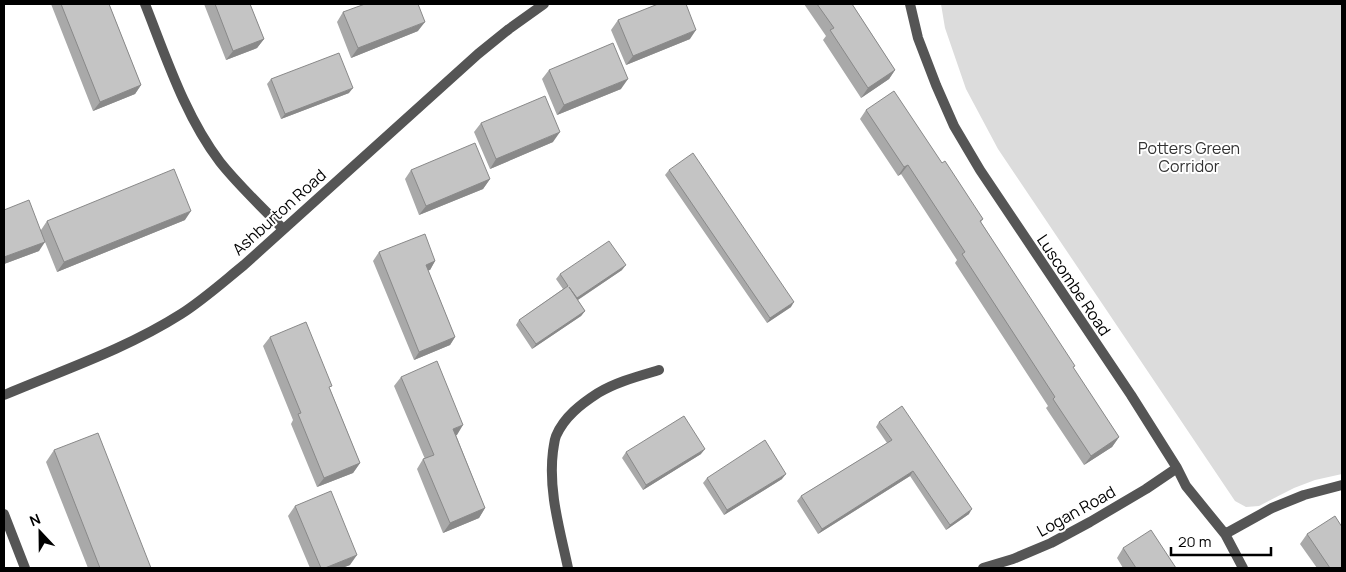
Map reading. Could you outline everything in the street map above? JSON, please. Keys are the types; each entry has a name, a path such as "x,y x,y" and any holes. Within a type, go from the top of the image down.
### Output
{"street":[{"path":"145,4 182,97 204,137 220,162 283,229"},
{"name":"Ashburton Road","path":"4,395 143,335 180,315 207,296 244,265 478,54 509,28 544,4"},
{"name":"Luscombe Road","path":"910,4 918,38 954,126 1000,202 1131,395 1177,468 1186,486 1225,534 1243,568"},
{"path":"568,568 552,488 555,438 563,423 577,408 599,392 659,370"},
{"name":"Logan Road","path":"983,568 1013,559 1059,539 1146,489 1177,468"},
{"path":"1225,534 1272,508 1304,495 1342,485"},
{"path":"4,514 25,568"}],"green space":[{"name":"Potters Green Corridor","path":"941,4 1342,4 1342,474 1315,480 1294,488 1259,506 1246,507 1235,501 998,149 966,89 945,28"}],"building":[{"path":"61,4 109,4 141,85 100,102"},
{"path":"215,4 250,4 264,39 233,51"},
{"path":"365,4 418,4 425,22 358,48 343,12"},
{"path":"658,4 686,4 696,30 633,56 618,20"},
{"path":"817,4 852,4 895,70 868,88 830,30 834,28"},
{"path":"613,43 628,79 564,105 549,70"},
{"path":"339,53 353,88 285,114 271,79"},
{"path":"894,91 942,163 945,161 983,219 980,221 1119,437 1091,456 962,254 965,252 908,165 904,167 866,110"},
{"path":"545,96 560,132 496,159 481,123"},
{"path":"475,143 490,179 426,206 411,170"},
{"path":"693,153 794,302 770,318 669,170"},
{"path":"174,169 191,211 64,262 47,221"},
{"path":"29,200 45,242 4,257 4,210"},
{"path":"425,234 435,261 426,265 455,337 419,352 379,252"},
{"path":"609,241 626,265 577,298 569,287 585,311 536,344 519,320 568,286 560,274"},
{"path":"306,322 332,386 329,387 360,463 324,478 298,414 301,413 270,337"},
{"path":"437,361 463,425 453,429 485,508 450,523 423,459 434,455 401,377"},
{"path":"902,406 972,509 950,525 913,471 822,529 801,496 892,440 879,422"},
{"path":"684,416 705,449 646,485 626,452"},
{"path":"98,433 151,568 100,568 54,450"},
{"path":"765,440 786,474 727,510 707,478"},
{"path":"331,491 357,555 321,568 295,506"},
{"path":"1335,516 1342,527 1342,568 1330,568 1307,534"},
{"path":"1151,530 1176,568 1136,568 1123,548"}]}
